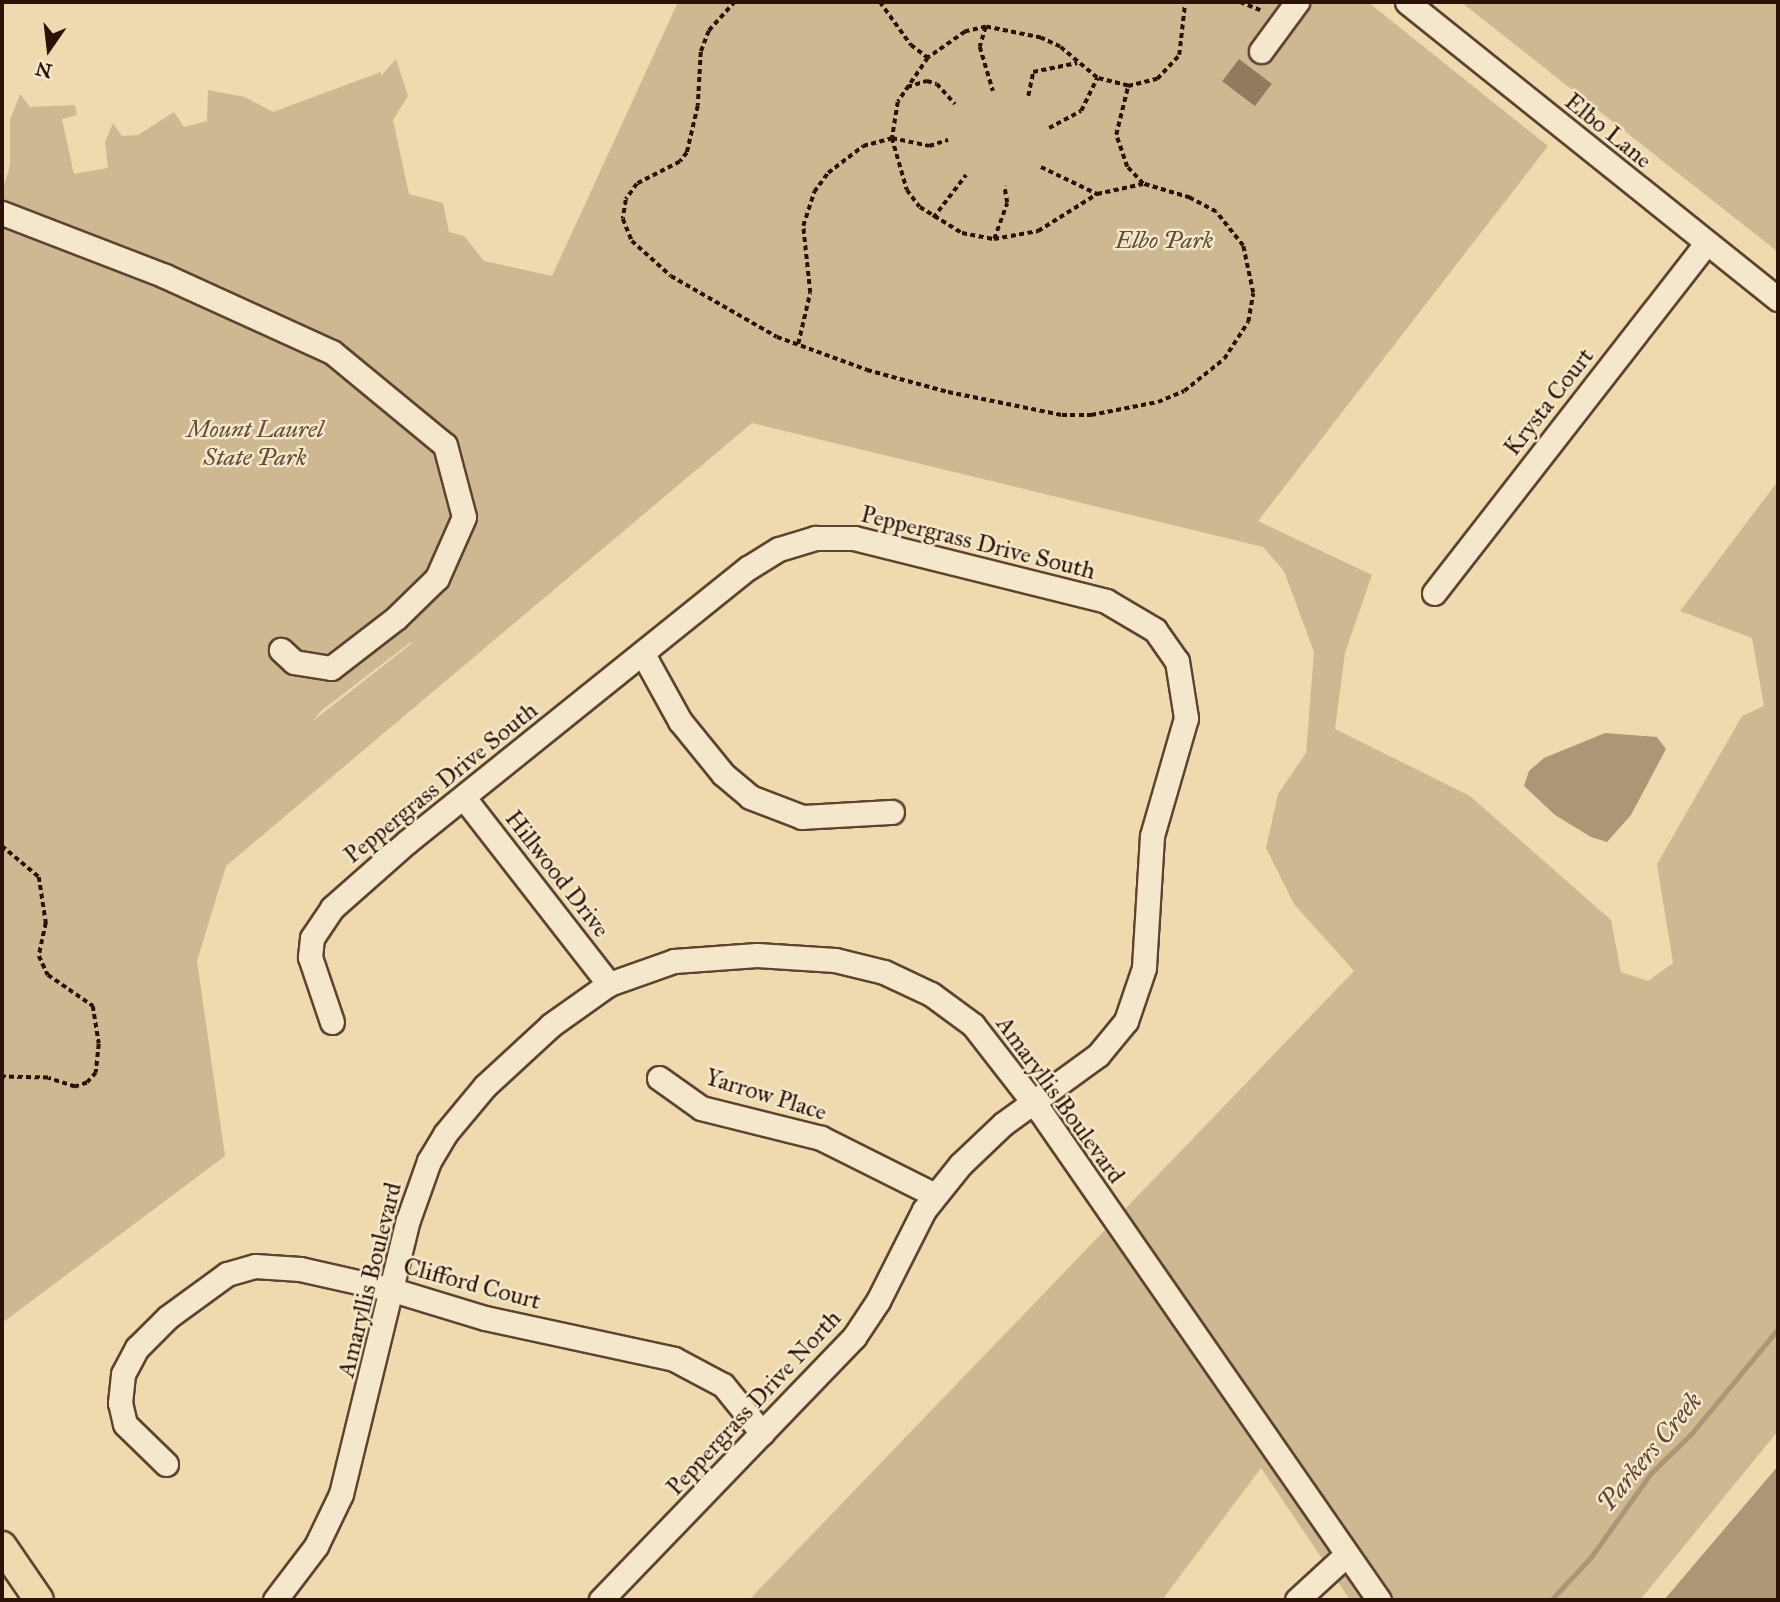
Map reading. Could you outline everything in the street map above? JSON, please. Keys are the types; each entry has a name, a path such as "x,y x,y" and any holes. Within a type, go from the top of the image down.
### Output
{"main road":[{"path":"2,1546 40,1600"}],"street":[{"path":"1261,51 1297,2"},
{"name":"Elbo Lane","path":"1407,2 1778,299"},
{"path":"2,213 165,276 332,352 445,445 464,517 437,578 396,618 331,668 293,662 281,650"},
{"name":"Krysta Court","path":"1434,593 1706,243"},
{"name":"Peppergrass Drive South","path":"332,1022 310,957 320,923 345,895 762,557 815,538 874,541 1106,601 1155,630 1177,661 1186,718 1152,836 1147,948 1140,987 1126,1021 1108,1045 1033,1102"},
{"path":"643,654 675,715 723,774 750,797 802,817 892,812"},
{"name":"Hillwood Drive","path":"464,798 609,984"},
{"name":"Amaryllis Boulevard","path":"275,1600 316,1546 341,1494 417,1189 445,1134 485,1086 541,1034 609,984 647,968 702,957 809,958 859,965 930,993 973,1025 1033,1102 1345,1556 1379,1600"},
{"name":"Yarrow Place","path":"659,1079 701,1108 821,1138 935,1195"},
{"name":"Peppergrass Drive North","path":"601,1600 867,1320 935,1195 984,1139 1033,1102"},
{"name":"Clifford Court","path":"166,1464 125,1424 120,1388 136,1348 191,1299 227,1274 255,1266 300,1269 393,1290 451,1310 688,1364 723,1385 762,1433"},
{"path":"1297,1600 1345,1556"}],"path":[{"path":"735,2 709,31 701,52 698,106 687,153 680,162 636,184 626,200 623,219 632,241 671,276 777,337 905,381 1062,415 1122,411 1184,391 1208,374 1237,342 1248,322 1250,268 1243,246 1216,212 1190,198 1143,184 1097,194 1038,231 994,239 962,233 933,218 907,190 892,138 892,122 905,87 928,58 965,32 986,27 1041,38 1097,78 1128,86 1157,79 1175,61 1185,2"},
{"path":"880,2 911,45 928,58"},
{"path":"1240,2 1260,10"},
{"path":"986,27 980,47 993,91"},
{"path":"1028,96 1033,72 1048,65 1079,63"},
{"path":"1049,128 1081,111 1097,78"},
{"path":"905,87 927,81 937,84 956,104"},
{"path":"1128,86 1116,135 1127,167 1143,184"},
{"path":"798,344 810,293 803,226 814,192 828,173 863,146 892,138 915,145 948,140"},
{"path":"1041,167 1097,194"},
{"path":"933,218 966,176"},
{"path":"994,239 1007,203 1004,187"},
{"path":"2,736 2,758"},
{"path":"2,846 38,877 46,904 39,956 48,975 93,1006 99,1044 96,1073 87,1083 75,1087 48,1078 2,1077"}],"green space":[{"path":"678,2 1368,2 1548,146 1258,521 1372,575 1345,653 1335,729 1470,796 1611,920 1621,972 1648,981 1673,963 1657,864 1742,716 1764,706 1752,638 1680,611 1778,481 1778,1431 1640,1600 1350,1600 1261,1468 1162,1600 749,1600 1354,971 1294,904 1266,848 1278,794 1306,753 1314,652 1284,571 1263,547 752,423 226,866 197,961 225,1156 2,1323 2,192 10,166 10,120 20,94 30,107 75,105 77,115 62,119 74,174 108,168 105,142 113,123 122,136 138,135 174,112 184,127 207,121 208,90 245,97 273,112 381,72 381,76 396,59 408,96 393,120 409,194 443,203 449,232 464,236 484,261 552,276","holes":["412,643 313,721 321,711"]},
{"path":"1461,2 1778,2 1778,252"}],"shaded area":[{"path":"1605,733 1657,737 1666,749 1631,815 1607,842 1591,837 1555,815 1524,786 1529,771 1544,758"},
{"path":"1778,1466 1778,1600 1664,1600 1698,1560"}],"building":[{"path":"1239,59 1272,84 1255,106 1222,81"}],"waterway":[{"name":"Parkers Creek","path":"1551,1600 1591,1557 1651,1473 1691,1434 1778,1329"}],"park label":[{"name":"Elbo Park","path":"1164,241"},
{"name":"Mount Laurel State Park","path":"255,444"}]}
